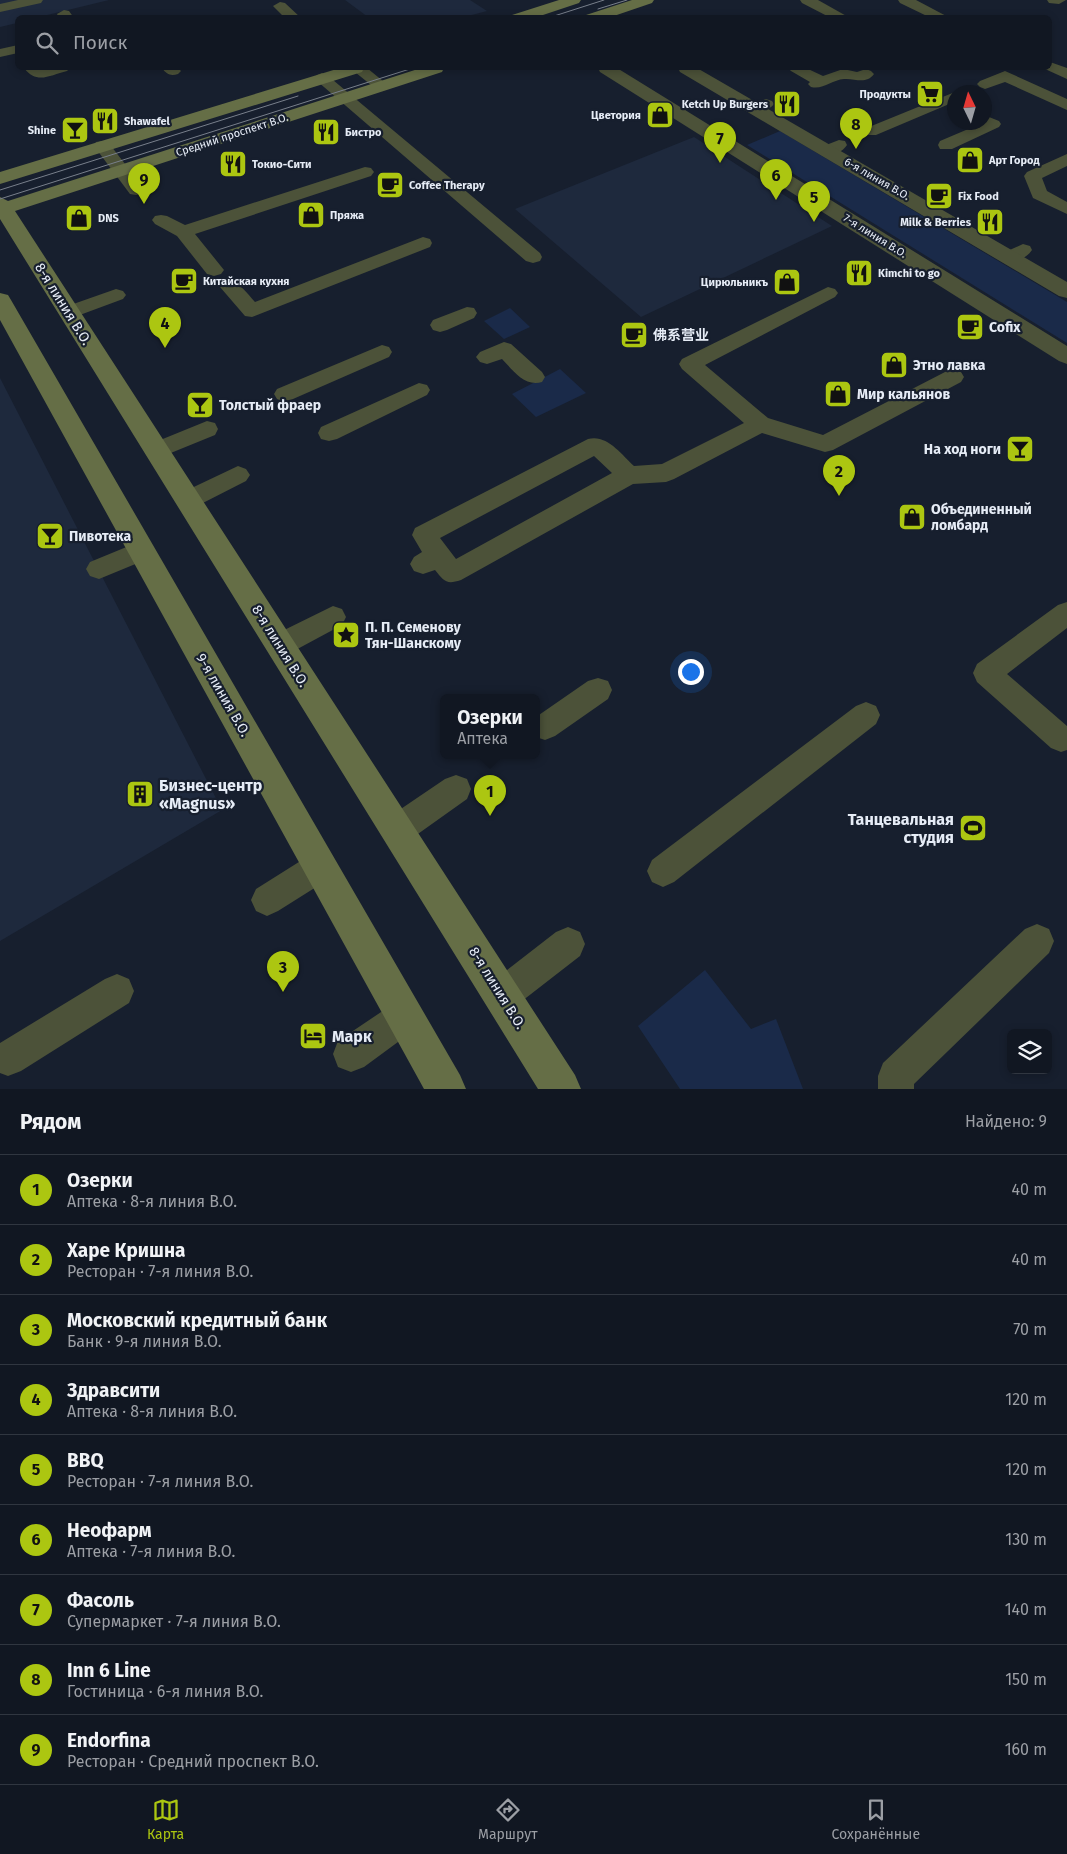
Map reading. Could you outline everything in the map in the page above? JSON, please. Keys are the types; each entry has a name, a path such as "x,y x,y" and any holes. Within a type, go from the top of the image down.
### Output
{"main road":[{"path":"526,15 574,0"},
{"path":"600,15 647,0"},
{"name":"Средний проспект В.О.","path":"0,178 350,70"},
{"name":"Средний проспект В.О.","path":"1,207 122,171 430,70"},
{"name":"8-я линия В.О.","path":"1,207 561,1089"},
{"name":"9-я линия В.О.","path":"0,300 446,1089"}],"street":[{"name":"7-я линия В.О.","path":"609,70 1067,356"},
{"name":"6-я линия В.О.","path":"690,70 760,106 1016,253 1067,290"}],"lane":[{"path":"0,8 36,0"},
{"path":"807,0 837,15"},
{"path":"905,0 936,15"},
{"path":"1054,0 1059,0"},
{"path":"280,6 290,15"},
{"path":"0,54 15,50"},
{"path":"1052,67 1067,74"},
{"path":"34,70 38,74 54,70"},
{"path":"360,70 381,86"},
{"path":"799,70 819,83 843,74 858,77 866,74"},
{"path":"983,85 1005,76 1067,105"},
{"path":"322,78 534,257"},
{"path":"870,132 947,103"},
{"path":"946,145 980,130"},
{"path":"102,146 136,190"},
{"path":"1067,159 1034,176 1039,194 1067,209"},
{"path":"184,232 365,172"},
{"path":"161,220 184,232 211,265 186,269"},
{"path":"230,287 252,311 423,243"},
{"path":"828,293 690,364 760,424 825,444 953,377"},
{"path":"69,313 116,295"},
{"path":"440,325 467,313"},
{"path":"487,357 504,349 534,377"},
{"path":"285,394 382,352"},
{"path":"329,433 419,390"},
{"path":"629,475 596,445 424,535 430,560 452,573 629,475 666,472 760,424"},
{"path":"156,451 207,429"},
{"path":"188,500 238,476"},
{"path":"99,570 141,551"},
{"path":"280,645 334,616"},
{"path":"1061,627 988,673 1061,739"},
{"path":"545,727 598,690"},
{"path":"663,871 866,715"},
{"path":"396,830 456,789"},
{"path":"267,900 320,866"},
{"path":"896,1089 896,1076 1036,941"},
{"path":"501,996 568,944"},
{"path":"8,1058 117,991"},
{"path":"352,1054 405,1016"}],"shaded area":[{"path":"0,0 109,0 47,15 15,15 15,23 0,27"},
{"path":"345,0 470,0 487,11 472,15 365,15"},
{"path":"780,131 1067,302 1067,343 747,145"},
{"path":"694,137 832,226 641,317 515,209"},
{"path":"510,308 530,327 504,339 484,321"},
{"path":"560,369 586,393 536,417 512,394"},
{"path":"0,378 222,810 0,941"},
{"path":"705,970 751,1029 776,1019 803,1089 680,1089 638,1026"}],"tram line":[{"path":"557,15 604,0"},
{"path":"598,9 627,0"},
{"path":"0,199 407,70"},
{"path":"0,190 298,96"}],"place":[{"name":"Продукты","path":"930,94"},
{"name":"Ketch Up Burgers","path":"787,104"},
{"name":"Цветория","path":"660,115"},
{"name":"Shawafel","path":"105,121"},
{"name":"Shine","path":"75,130"},
{"name":"Бистро","path":"326,132"},
{"name":"Inn 6 Line","path":"856,149"},
{"name":"Арт Город","path":"970,160"},
{"name":"Фасоль","path":"720,163"},
{"name":"Токио-Сити","path":"233,164"},
{"name":"Coffee Therapy","path":"390,185"},
{"name":"Fix Food","path":"939,196"},
{"name":"Неофарм","path":"776,200"},
{"name":"Endorfina","path":"144,204"},
{"name":"Пряжа","path":"311,215"},
{"name":"DNS","path":"79,218"},
{"name":"BBQ","path":"814,222"},
{"name":"Milk & Berries","path":"990,222"},
{"name":"Kimchi to go","path":"859,273"},
{"name":"Китайская кухня","path":"184,281"},
{"name":"Цирюльникъ","path":"787,282"},
{"name":"Cofix","path":"970,327"},
{"name":"佛系营业","path":"634,335"},
{"name":"Здравсити","path":"165,348"},
{"name":"Этно лавка","path":"894,365"},
{"name":"Мир кальянов","path":"838,394"},
{"name":"Толстый фраер","path":"200,405"},
{"name":"На ход ноги","path":"1020,449"},
{"name":"Харе Кришна","path":"839,496"},
{"name":"Объединенный ломбард","path":"912,517"},
{"name":"Пивотека","path":"50,536"},
{"name":"П. П. Семенову Тян-Шанскому","path":"346,635"},
{"name":"Бизнес-центр «Magnus»","path":"140,794"},
{"name":"Озерки","path":"490,816"},
{"name":"Танцевальная студия","path":"973,828"},
{"name":"Московский кредитный банк","path":"283,992"},
{"name":"Марк","path":"313,1036"}]}
